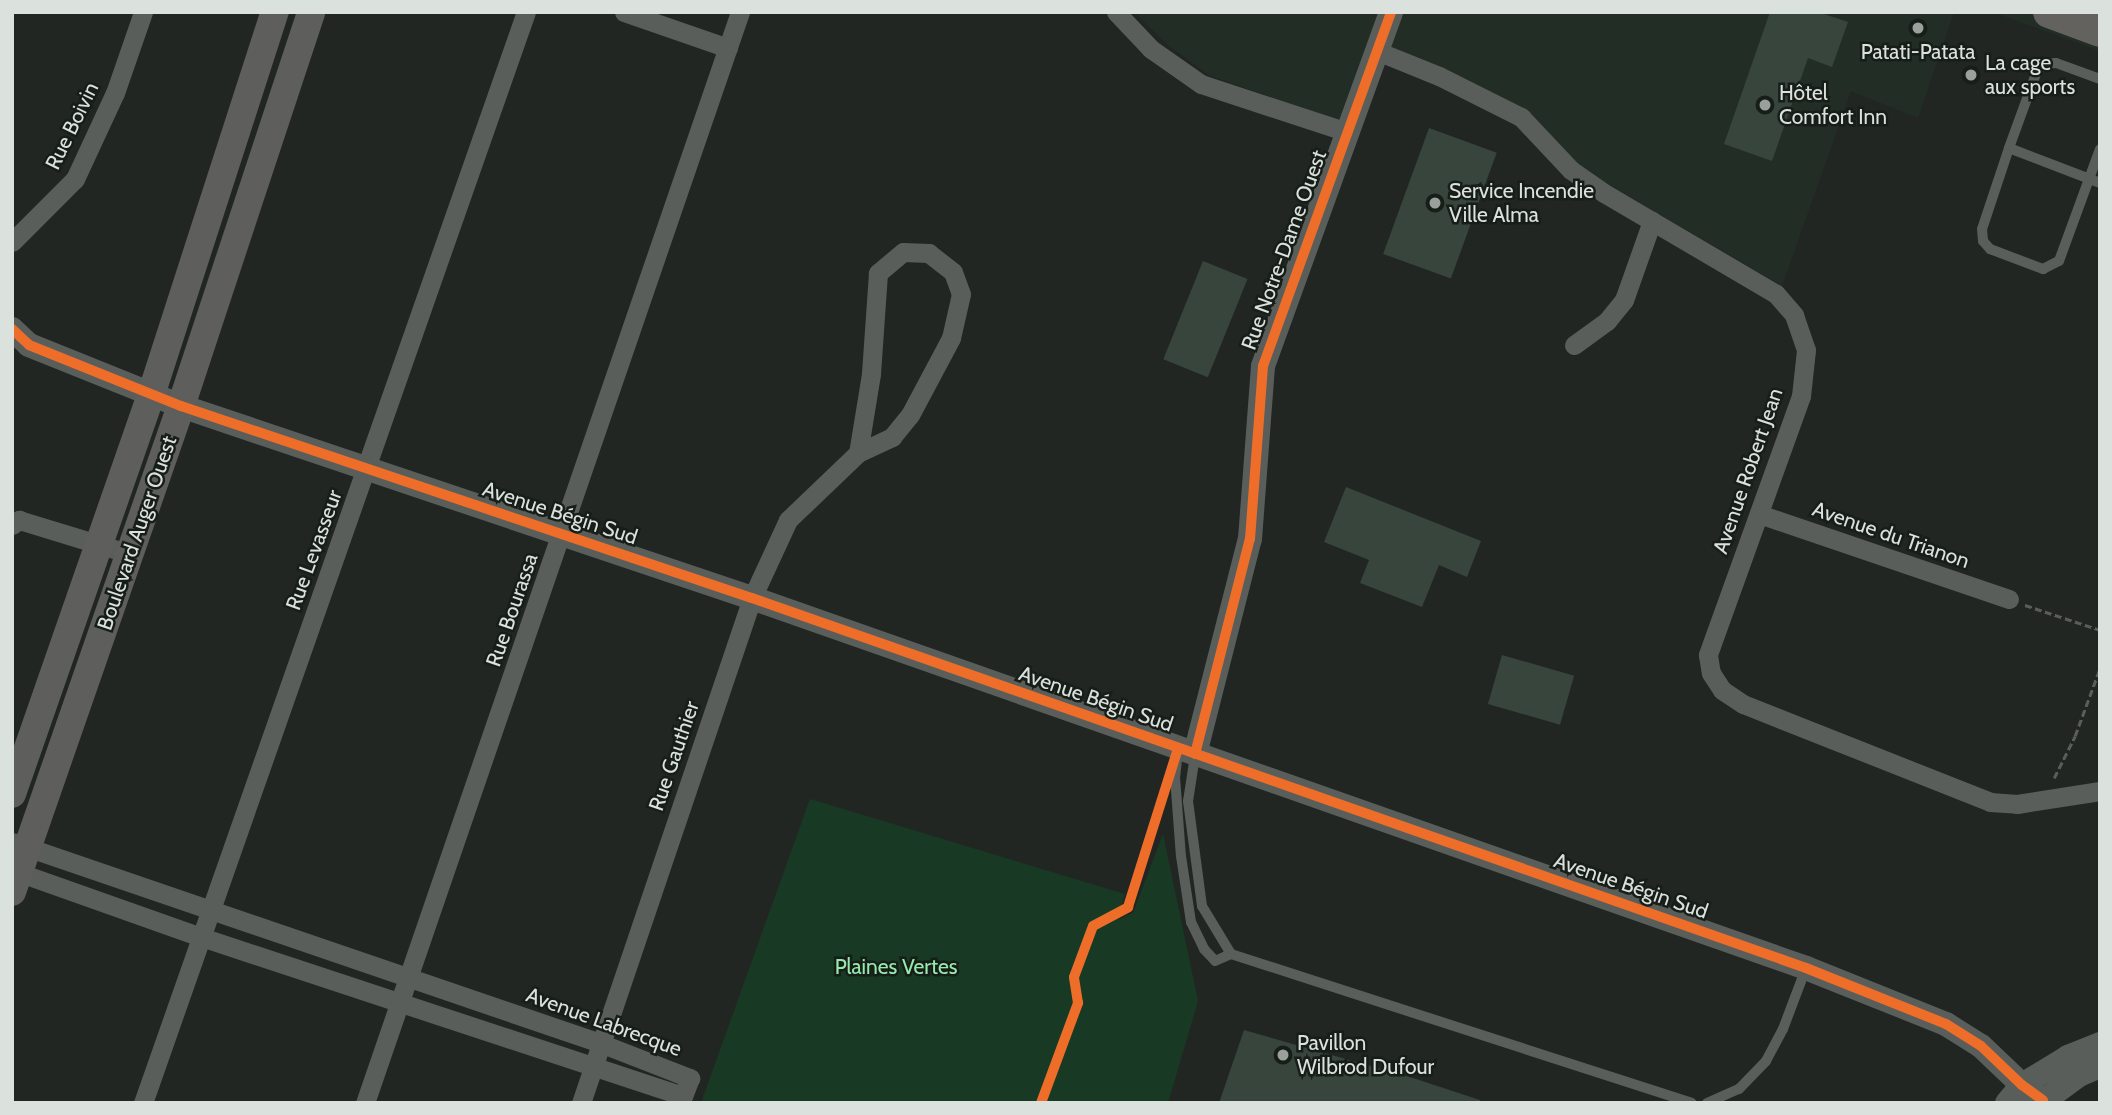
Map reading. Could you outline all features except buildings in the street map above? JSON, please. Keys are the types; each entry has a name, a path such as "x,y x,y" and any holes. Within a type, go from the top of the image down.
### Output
{"main road":[{"name":"Boulevard Auger Ouest","path":"12,794 151,395 275,12"},
{"name":"Boulevard Auger Ouest","path":"17,865 130,554 311,12"},
{"path":"2049,12 2100,31"}],"street":[{"name":"Rue Boivin","path":"12,242 75,179 115,93 143,12"},
{"name":"Rue Levasseur","path":"143,1103 526,12"},
{"path":"624,12 728,48"},
{"name":"Rue Bourassa","path":"365,1103 740,12"},
{"path":"1116,12 1151,49 1201,83 1347,132"},
{"name":"Rue Notre-Dame Ouest","path":"1187,751 1250,538 1263,366 1391,12"},
{"name":"Avenue Robert Jean","path":"1377,51 1439,76 1521,117 1571,170 1651,221 1776,294 1794,315 1805,350 1801,396 1708,655 1711,673 1722,690 1743,704 1990,802 2017,804 2100,791"},
{"path":"1574,345 1607,321 1624,300 1651,221"},
{"name":"Rue Gauthier","path":"581,1103 752,598 788,520 859,453 892,438 916,404 951,338 961,294 953,272 929,254 903,252 878,273 871,374 859,453"},
{"name":"Avenue Bégin Sud","path":"12,329 29,345 181,406 752,598 1806,968 1946,1024 1981,1046 2014,1094 2042,1101"},
{"name":"Avenue du Trianon","path":"1759,514 2009,599"},
{"path":"12,525 19,520 130,554"},
{"name":"Avenue Labrecque","path":"17,865 209,911 600,1043 690,1077 683,1097 594,1065 201,937 17,865"},
{"path":"2014,1094 2068,1058 2100,1044"},
{"path":"2042,1101 2079,1075 2100,1066"}],"lane":[{"path":"2100,79 2056,63 2045,64 2037,71 1982,229 1983,241 1999,253 2043,269 2059,261 2095,181 2100,149"},
{"path":"2009,148 2095,181"},
{"path":"1187,751 1175,777 1181,856 1191,922 1204,949 1215,961 1231,954"},
{"path":"1187,751 1188,801 1202,906 1231,954 1692,1103"},
{"path":"1707,1103 1739,1089 1766,1061 1783,1029 1806,968"}],"path":[{"path":"2009,599 2100,630"},
{"path":"2043,800 2075,736 2100,668"}],"shaded area":[{"path":"1134,12 1954,12 1918,118 1851,91 1782,286 1581,168 1533,117 1365,54 1340,122 1209,75 1168,45"},
{"path":"1993,12 2100,12 2100,51"}],"green space":[{"name":"Plaines Vertes","path":"810,799 1125,894 1117,920 1133,913 1163,834 1198,1001 1168,1103 701,1103"}],"cycle path":[{"path":"1195,754 1250,539 1263,366 1391,12"},
{"path":"12,329 29,345 181,406 752,598 1806,968 1946,1024 1981,1046 2022,1085 2043,1100"},
{"path":"1041,1103 1078,1003 1074,977 1093,926 1128,907 1178,748"}],"place":[{"name":"Patati-Patata","path":"1918,28"},
{"name":"La cage aux sports","path":"1971,75"},
{"name":"Hôtel Comfort Inn","path":"1765,105"},
{"name":"Service Incendie Ville Alma","path":"1435,203"},
{"name":"Pavillon Wilbrod Dufour","path":"1283,1055"}]}
